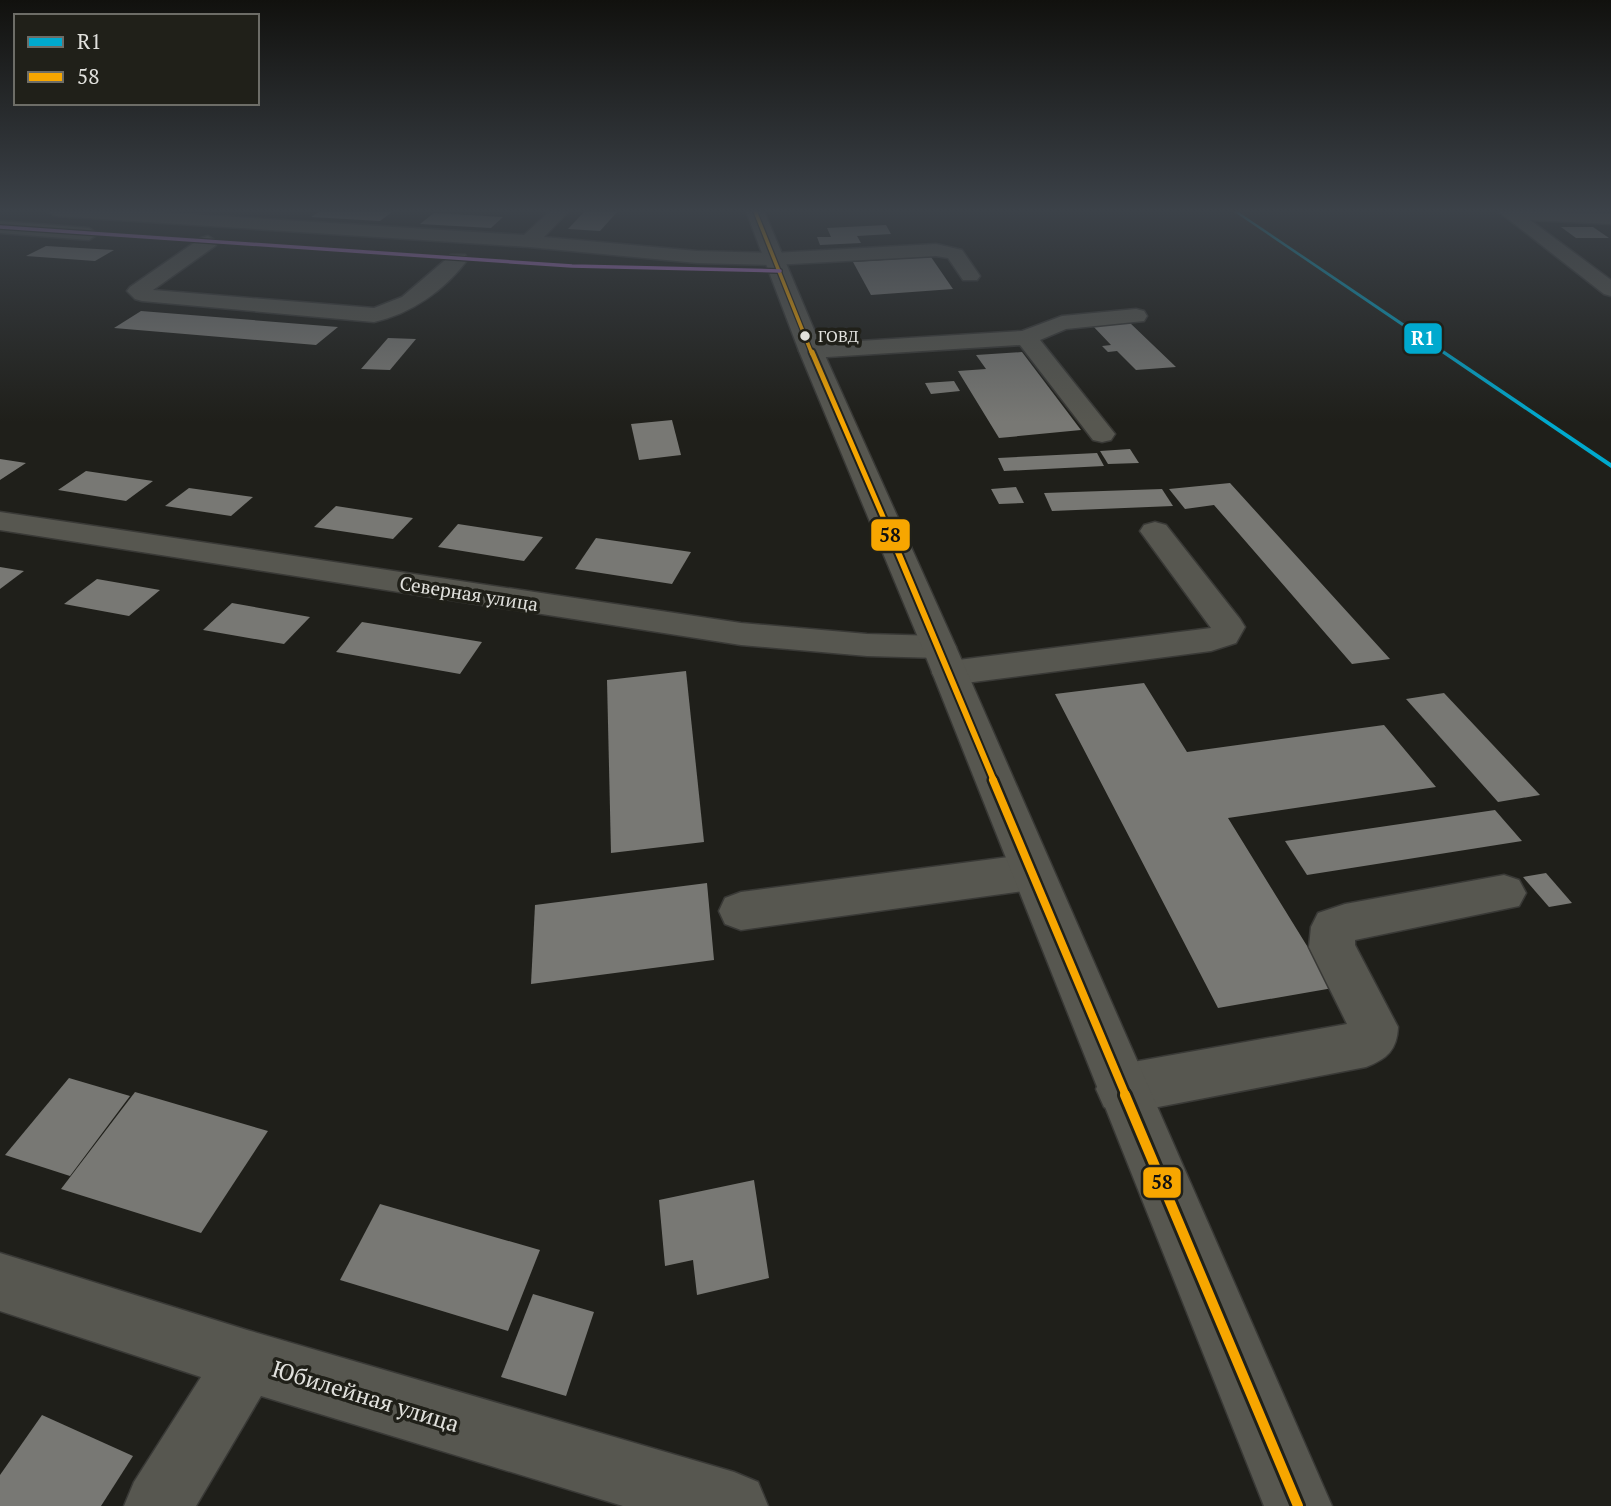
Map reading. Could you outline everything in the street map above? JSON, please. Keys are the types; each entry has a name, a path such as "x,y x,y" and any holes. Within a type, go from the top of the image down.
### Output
{"street":[{"path":"151,281 137,291 142,295 374,315 390,313 402,307 432,281"},
{"path":"783,281 945,660 1031,872 1298,1506"},
{"path":"811,351 1026,338 1062,323 1136,316"},
{"path":"1026,338 1102,434"},
{"name":"Северная улица","path":"0,521 741,634 867,645 945,660 1211,640 1224,635 1228,627 1155,531"},
{"path":"741,911 1031,872"},
{"path":"1122,1089 1366,1044 1373,1038 1374,1027 1332,947 1334,928 1345,923 1504,893"},
{"name":"Юбилейная улица","path":"0,1282 247,1361 734,1506"},
{"path":"158,1506 247,1361"}],"building":[{"path":"864,281 948,281 953,289 871,295"},
{"path":"141,311 338,327 316,345 114,328"},
{"path":"1129,322 1176,367 1136,370 1117,351 1108,352 1102,346 1111,345 1092,325"},
{"path":"388,338 416,339 390,370 361,369"},
{"path":"1022,352 1081,430 999,438 958,371 986,369 976,355"},
{"path":"954,381 960,391 931,394 925,383"},
{"path":"672,420 681,455 639,460 631,424"},
{"path":"1130,449 1139,463 1108,464 1100,451"},
{"path":"1097,453 1104,466 1004,471 998,458"},
{"path":"0,459 26,463 0,480"},
{"path":"86,471 153,481 126,501 58,490"},
{"path":"1230,483 1390,659 1352,664 1214,505 1185,509 1169,489"},
{"path":"1016,487 1024,503 999,504 991,489"},
{"path":"189,488 253,497 231,516 165,506"},
{"path":"1162,489 1173,506 1052,511 1044,493"},
{"path":"336,506 413,518 393,539 314,527"},
{"path":"458,524 543,537 524,561 438,547"},
{"path":"596,538 691,552 672,584 575,569"},
{"path":"0,567 24,571 0,589"},
{"path":"97,579 160,590 129,616 64,604"},
{"path":"232,603 310,617 284,644 203,630"},
{"path":"362,622 482,642 460,674 336,652"},
{"path":"686,671 704,842 611,853 607,680"},
{"path":"1144,683 1187,752 1384,725 1436,787 1228,818 1333,988 1218,1008 1055,694"},
{"path":"1444,693 1540,795 1498,802 1406,699"},
{"path":"1495,810 1522,841 1307,875 1285,841"},
{"path":"1546,873 1572,903 1549,907 1523,877"},
{"path":"707,883 714,960 531,984 535,905"},
{"path":"69,1078 130,1096 70,1176 5,1155"},
{"path":"135,1092 268,1131 201,1233 61,1189"},
{"path":"754,1180 769,1278 697,1295 693,1260 665,1266 659,1200"},
{"path":"380,1204 540,1250 508,1331 340,1280"},
{"path":"533,1294 594,1312 566,1396 501,1377"},
{"path":"42,1415 133,1456 101,1506 0,1506 0,1475"}],"transit line":[{"name":"58","path":"783,281 1298,1506"},
{"name":"R1","path":"1339,281 1611,466"}],"place":[{"name":"ГОВД","path":"805,336"}]}
